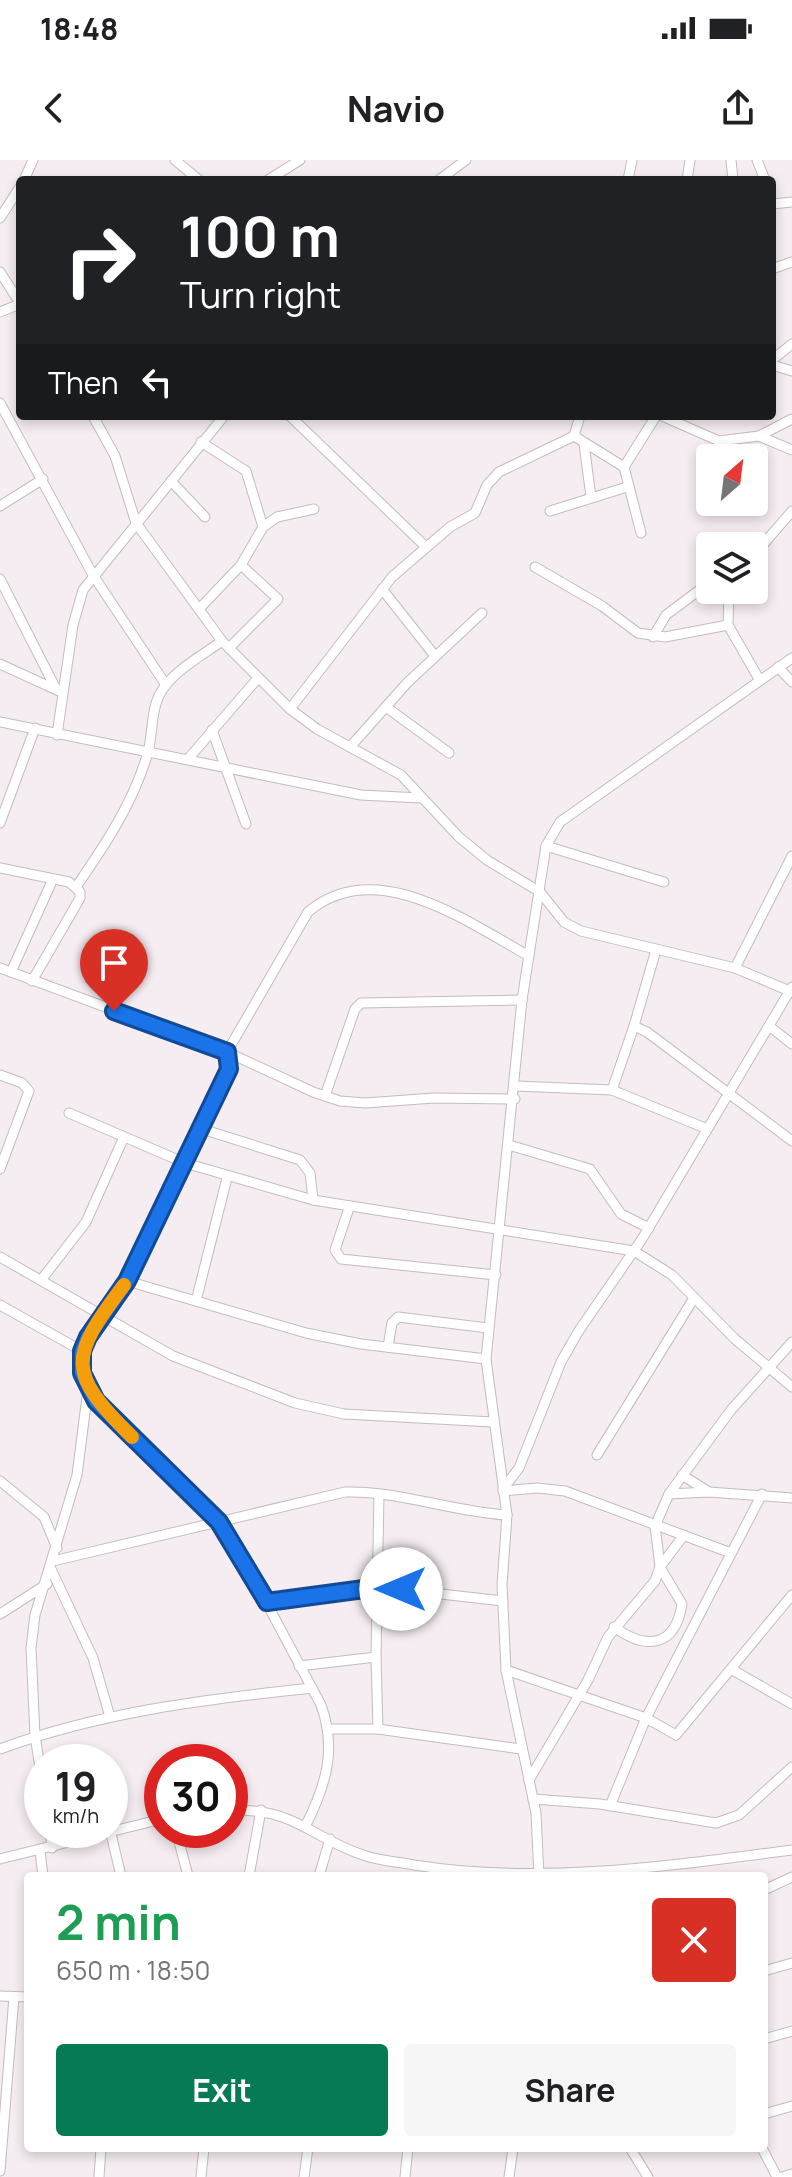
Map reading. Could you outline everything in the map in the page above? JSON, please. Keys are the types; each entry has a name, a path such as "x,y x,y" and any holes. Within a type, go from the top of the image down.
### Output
{"street":[{"path":"175,160 194,176"},
{"path":"274,176 300,160"},
{"path":"444,176 466,160"},
{"path":"0,218 16,193"},
{"path":"0,272 16,298"},
{"path":"776,359 792,344"},
{"path":"0,403 93,575 166,685"},
{"path":"668,420 719,441 759,436 792,419"},
{"path":"95,420 115,456 136,523 226,644 290,709 350,747 393,769 487,860 540,892 564,922 581,931 735,968 791,990 725,1093 649,1228 578,1332 561,1362 519,1468 503,1490"},
{"path":"57,735 61,691 76,611 93,575 220,420"},
{"path":"294,420 426,547"},
{"path":"290,709 382,589 426,547 475,513 487,485 499,472 574,436 579,420"},
{"path":"641,533 624,467 656,420"},
{"path":"574,436 624,467"},
{"path":"759,436 792,450"},
{"path":"201,442 246,471 263,527"},
{"path":"584,444 591,497"},
{"path":"0,506 43,479"},
{"path":"171,481 205,517"},
{"path":"550,511 627,487"},
{"path":"200,608 241,565 263,527 277,517 314,509"},
{"path":"768,539 792,511"},
{"path":"76,887 112,833 148,751 158,696 166,685 226,644 278,599 241,565"},
{"path":"535,567 602,606 638,633 653,637 728,625"},
{"path":"0,579 61,691"},
{"path":"382,589 435,656"},
{"path":"653,637 666,615 696,592"},
{"path":"729,604 728,625 759,679"},
{"path":"350,747 435,656 482,613"},
{"path":"539,1872 533,1799 506,1670 503,1601 507,1515 486,1359 515,1099 522,1000 546,846 560,822 792,658"},
{"path":"0,664 61,691"},
{"path":"778,667 792,682"},
{"path":"188,759 258,678"},
{"path":"386,707 449,753"},
{"path":"0,722 225,765 361,795 421,798"},
{"path":"0,823 35,728"},
{"path":"212,730 246,824"},
{"path":"546,846 664,882"},
{"path":"735,968 792,856"},
{"path":"0,868 76,887"},
{"path":"11,972 53,879"},
{"path":"32,981 80,898 76,887"},
{"path":"306,1825 325,1783 330,1729 312,1688 267,1602 219,1522 96,1401 82,1373 82,1351 101,1315 127,1281 225,1081 229,1069 227,1052 308,912 323,899 362,889 427,900 529,956"},
{"path":"612,1090 656,950"},
{"path":"0,968 227,1052 325,1096 365,1103 434,1098 515,1099"},
{"path":"325,1096 355,1009 361,1003 522,1000"},
{"path":"634,1026 684,1059 792,1141"},
{"path":"769,1026 792,1044"},
{"path":"0,1075 22,1083 29,1091 4,1143 0,1169"},
{"path":"516,1086 612,1090 705,1128"},
{"path":"69,1113 227,1178 313,1200 634,1251 657,1262 792,1387"},
{"path":"202,1129 300,1160 310,1173 313,1200"},
{"path":"42,1279 86,1222 124,1137"},
{"path":"509,1145 590,1169 621,1214 649,1228"},
{"path":"196,1301 227,1178"},
{"path":"349,1208 335,1250 341,1259 496,1275"},
{"path":"0,1257 173,1356 295,1403 344,1414 493,1422"},
{"path":"127,1281 306,1333 486,1359"},
{"path":"597,1455 694,1298"},
{"path":"0,1305 82,1351"},
{"path":"388,1347 392,1323 398,1317 488,1328"},
{"path":"614,1627 634,1641 660,1641 672,1632 682,1604 660,1567 655,1526 669,1494 682,1475 731,1410 792,1342"},
{"path":"36,1744 31,1648 35,1615 47,1584 77,1475 88,1389"},
{"path":"519,1468 530,1488"},
{"path":"682,1475 709,1492"},
{"path":"0,1481 44,1517 57,1548"},
{"path":"503,1490 530,1488 565,1491 731,1553"},
{"path":"52,1565 345,1492 379,1494 466,1512 507,1515"},
{"path":"669,1494 709,1492 792,1498"},
{"path":"378,1729 379,1494"},
{"path":"610,1806 646,1718 762,1494"},
{"path":"528,1780 614,1627 644,1596 660,1567 684,1535"},
{"path":"52,1565 93,1658 110,1717"},
{"path":"0,1614 47,1584"},
{"path":"267,1602 379,1587 503,1601"},
{"path":"506,1670 579,1692 646,1718 673,1734 679,1733 792,1595"},
{"path":"299,1666 376,1657"},
{"path":"731,1669 792,1704"},
{"path":"0,1749 35,1736 110,1717 312,1688"},
{"path":"330,1729 378,1729 521,1749"},
{"path":"533,1799 610,1806 716,1823 729,1821 792,1767"},
{"path":"248,1810 261,1810 306,1825 366,1856 483,1872"},
{"path":"247,1872 261,1810"},
{"path":"320,1872 330,1839"},
{"path":"0,1859 52,1848"},
{"path":"114,1848 120,1872"},
{"path":"181,1848 187,1872"},
{"path":"581,1872 792,1850"},
{"path":"40,1851 43,1872"},
{"path":"768,1888 792,1877"},
{"path":"768,1970 792,1963"},
{"path":"0,1996 24,1997"},
{"path":"0,2171 14,1997"},
{"path":"768,2038 792,2031"},
{"path":"768,2113 792,2106"},
{"path":"99,2177 101,2152"},
{"path":"201,2177 204,2152"},
{"path":"304,2177 307,2152"},
{"path":"405,2177 408,2152"},
{"path":"509,2177 512,2152"},
{"path":"632,2152 648,2177"},
{"path":"764,2152 780,2177 792,2174"}],"slow traffic":[{"path":"124,1285 88,1337 82,1351 82,1373 96,1401 132,1437"}],"route":[{"path":"114,1011 227,1052 229,1069 127,1281 88,1337 82,1351 82,1373 88,1389 96,1401 219,1522 234,1542 254,1584 267,1602 379,1587 401,1589"}]}
